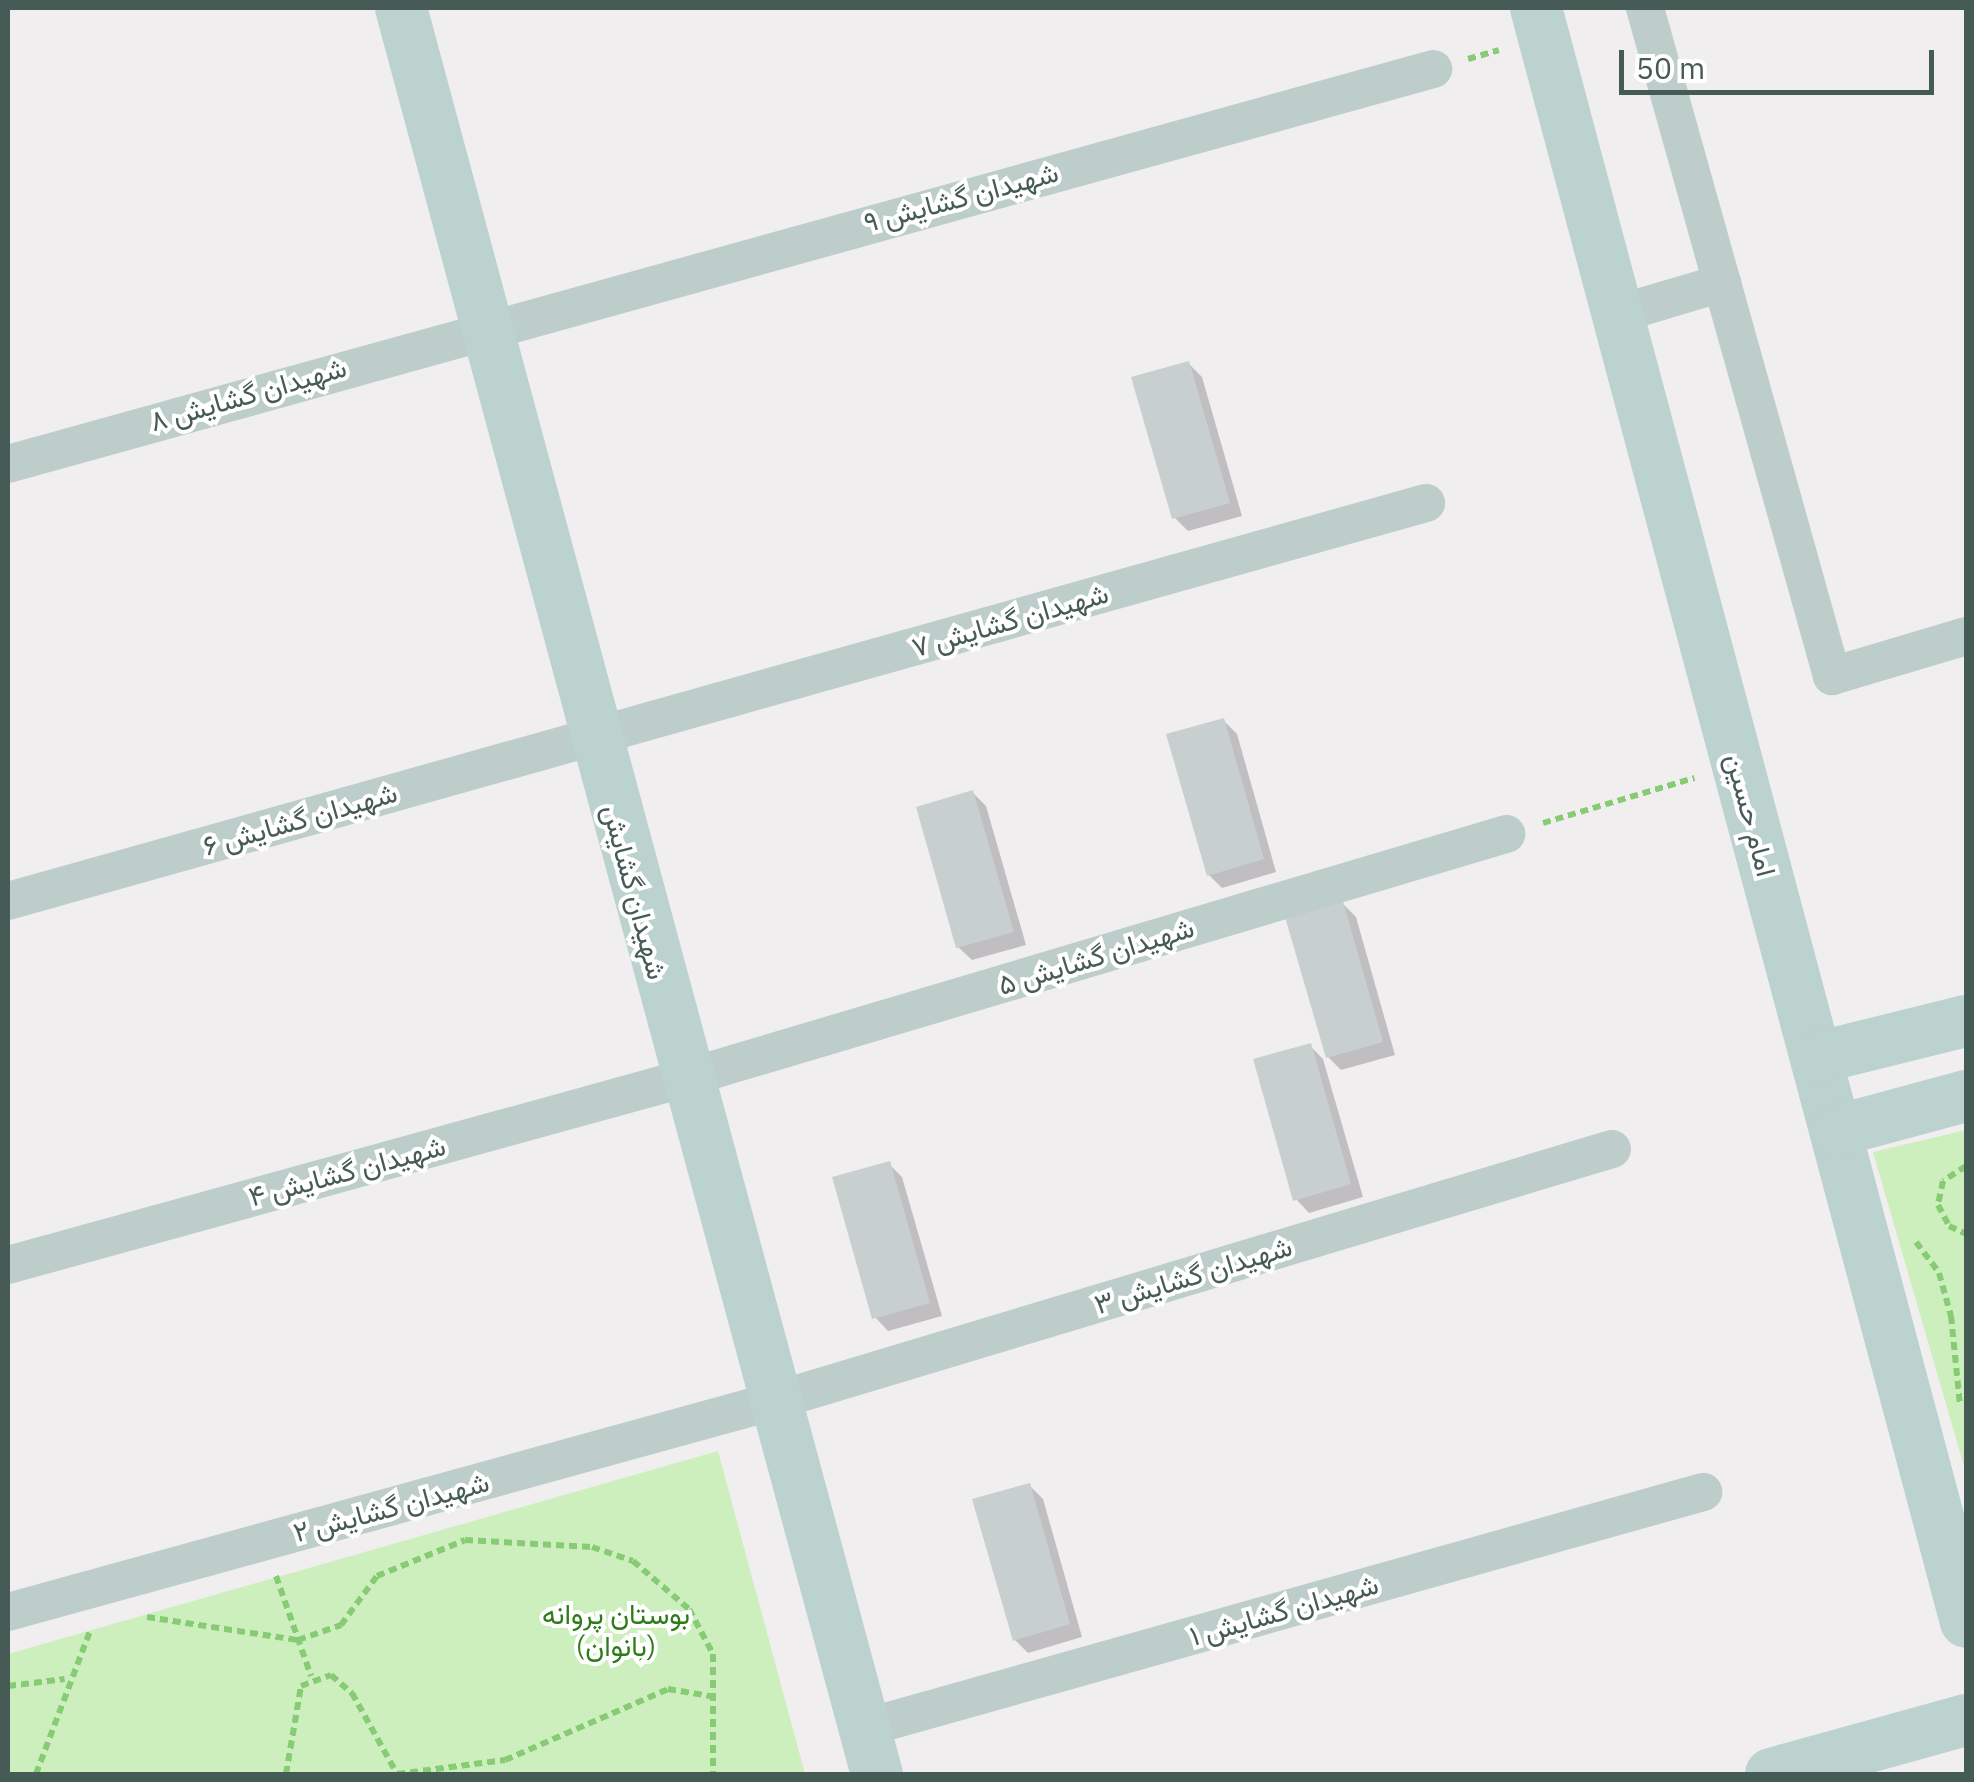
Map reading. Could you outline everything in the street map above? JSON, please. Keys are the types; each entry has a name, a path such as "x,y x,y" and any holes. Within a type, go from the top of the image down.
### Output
{"main road":[{"name":"شهیدان گشایش","path":"401,8 488,324 593,737 870,1751"},
{"name":"امام حسین","path":"1540,23 1966,1622"},
{"path":"1816,1058 1966,1021"},
{"path":"1836,1131 1966,1096"},
{"path":"1771,1774 1966,1720"}],"street":[{"path":"1646,8 1832,676 1966,636"},
{"name":"شهیدان گشایش ۹","path":"488,324 1433,69"},
{"path":"1618,314 1722,283"},
{"name":"شهیدان گشایش ۸","path":"8,464 488,324"},
{"name":"شهیدان گشایش ۷","path":"593,737 1426,503"},
{"name":"شهیدان گشایش ۶","path":"8,901 593,737"},
{"name":"شهیدان گشایش ۵","path":"686,1078 1506,834"},
{"name":"شهیدان گشایش ۴","path":"8,1265 686,1078"},
{"name":"شهیدان گشایش ۳","path":"774,1401 1612,1149"},
{"name":"شهیدان گشایش ۲","path":"8,1612 774,1401"},
{"name":"شهیدان گشایش ۱","path":"870,1751 1703,1492"}],"path":[{"path":"1433,69 1540,23"},
{"path":"1506,834 1738,764"},
{"path":"1966,1166 1943,1181 1938,1205 1949,1226 1966,1234"},
{"path":"1908,1231 1939,1273 1964,1420"},
{"path":"135,1617 298,1640 340,1625 377,1576 465,1540 592,1547 633,1561 689,1609 713,1654 713,1774"},
{"path":"265,1541 310,1676 292,1712 286,1774"},
{"path":"36,1774 65,1680 94,1624 106,1620"},
{"path":"310,1676 331,1675 352,1693 397,1774 504,1760 668,1689 710,1696"},
{"path":"8,1686 65,1680"}],"green space":[{"path":"1966,1130 1966,1473 1873,1152"},
{"name":"بوستان پروانه (بانوان)","path":"718,1451 805,1774 8,1774 8,1654"}],"building":[{"path":"1189,361 1230,503 1172,519 1131,377"},
{"path":"1224,718 1264,859 1207,876 1166,734"},
{"path":"973,790 1014,932 956,948 916,807"},
{"path":"1343,901 1383,1042 1326,1058 1285,917"},
{"path":"1311,1043 1351,1184 1293,1201 1253,1059"},
{"path":"890,1161 930,1303 872,1319 832,1177"},
{"path":"1030,1483 1070,1624 1013,1641 972,1499"}]}
